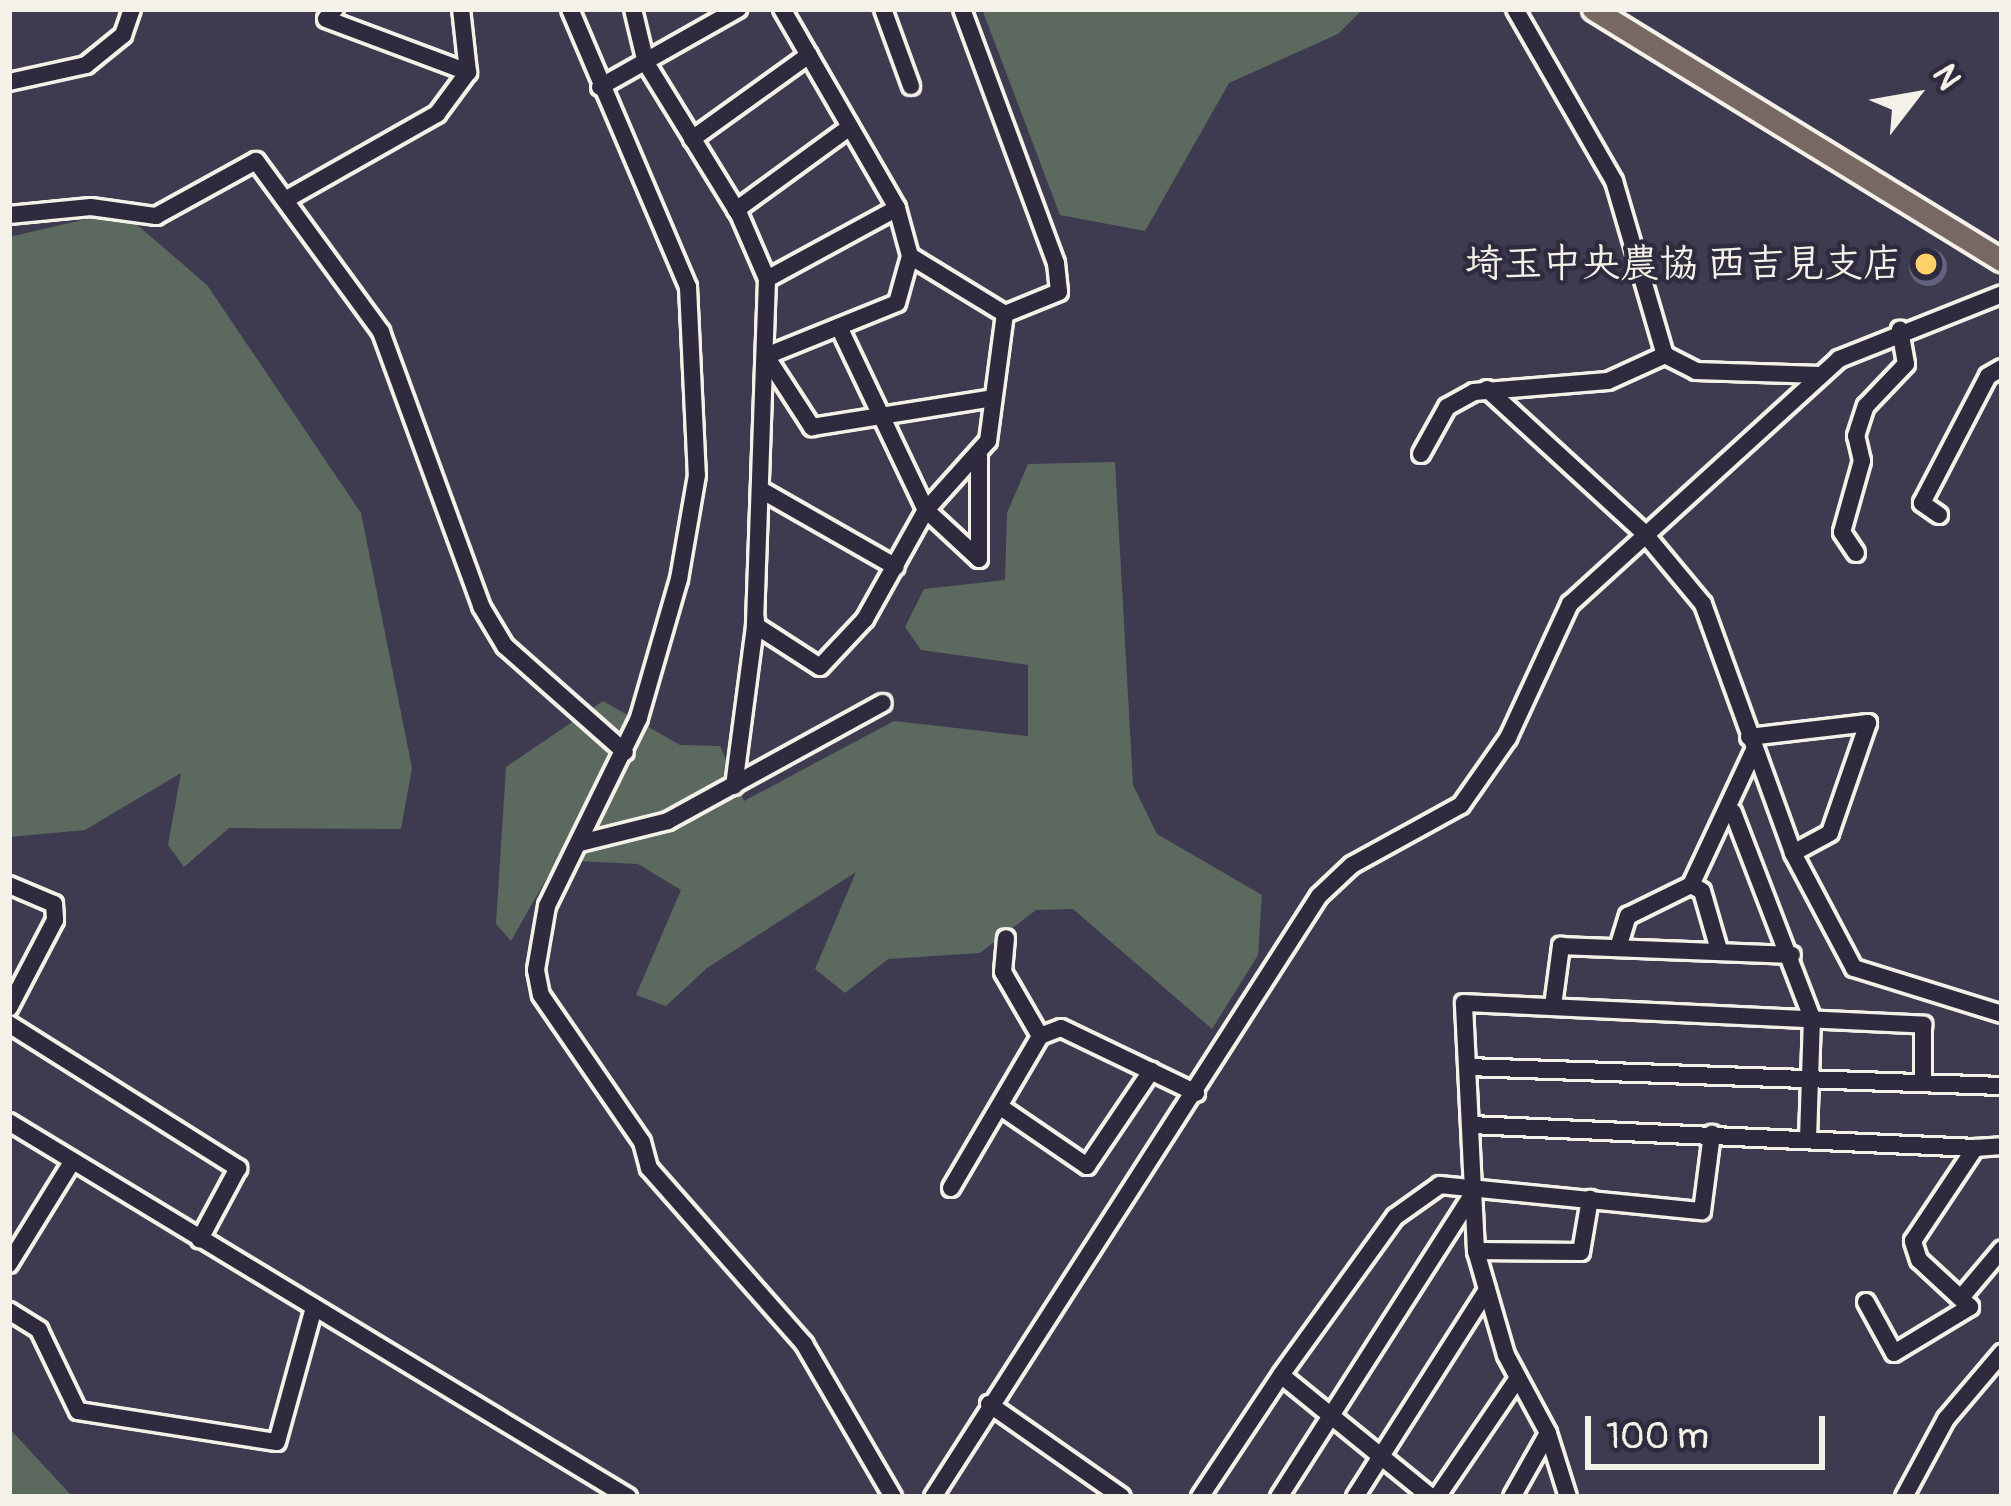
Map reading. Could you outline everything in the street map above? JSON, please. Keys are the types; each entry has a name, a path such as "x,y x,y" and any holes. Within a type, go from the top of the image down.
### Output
{"main road":[{"path":"1593,9 2002,261"}],"street":[{"path":"9,82 86,65 123,35 132,9"},
{"path":"284,200 437,114 468,72 461,9"},
{"path":"570,9 688,287 697,364 697,476 680,579 625,752 536,944 542,995 642,1142 650,1168 804,1344 891,1497"},
{"path":"633,9 646,63 736,210 767,279 756,620 734,785"},
{"path":"600,87 738,9"},
{"path":"766,356 897,303 910,256 897,208 782,9"},
{"path":"883,9 911,86"},
{"path":"962,9 1056,263 1059,292 1005,314"},
{"path":"1514,9 1614,181 1665,355 1696,371 1821,375"},
{"path":"324,12 468,72"},
{"path":"692,139 809,55"},
{"path":"736,210 850,127"},
{"path":"9,215 91,208 156,216 256,161 381,332 481,606 505,646 625,752"},
{"path":"767,279 897,208"},
{"path":"910,256 1005,314"},
{"path":"933,1497 1319,896 1352,866 1461,805 1489,772 1570,604 1821,375 1900,330 2002,294"},
{"path":"839,326 874,417 926,510 979,559 979,456 1005,314"},
{"path":"1856,554 1842,532 1862,461 1856,436 1866,406 1906,364 1900,330"},
{"path":"1420,454 1447,407 1487,389 1608,381 1665,355"},
{"path":"766,356 812,428 993,398"},
{"path":"1939,515 1922,503 1928,488 1988,376 2002,368"},
{"path":"1487,389 1644,532 1703,604 1793,853 1854,968 2002,1015"},
{"path":"756,620 820,667 896,567 926,510 979,456"},
{"path":"761,490 896,567"},
{"path":"580,843 668,821 883,703"},
{"path":"1751,745 1868,723 1830,832 1793,853"},
{"path":"1618,948 1628,916 1691,885 1732,812 1751,745"},
{"path":"1732,812 1813,1018 1808,1137"},
{"path":"9,885 54,904 55,920 9,1008"},
{"path":"1691,885 1702,891 1719,950"},
{"path":"1006,938 1003,972 1040,1036"},
{"path":"1553,1006 1561,946 1792,955"},
{"path":"1568,1497 1549,1432 1518,1378 1476,1251 1464,1003 1923,1025 1923,1078"},
{"path":"9,1024 238,1168 200,1239"},
{"path":"951,1189 1040,1036 1061,1028 1196,1093"},
{"path":"1468,1067 1923,1078 2002,1086"},
{"path":"1002,1108 1087,1166 1151,1071"},
{"path":"9,1122 628,1497"},
{"path":"1472,1125 2002,1146"},
{"path":"1200,1497 1281,1375 1423,1188 1702,1211 1712,1134"},
{"path":"1866,1302 1894,1353 1970,1307 1965,1293 1919,1260 1913,1241 1976,1148"},
{"path":"9,1264 72,1162"},
{"path":"1279,1497 1473,1192"},
{"path":"1476,1251 1581,1252 1590,1199"},
{"path":"1965,1293 2002,1249"},
{"path":"1355,1497 1487,1290"},
{"path":"9,1311 39,1330 78,1412 278,1442 314,1308"},
{"path":"1904,1497 1946,1419 2002,1354"},
{"path":"1281,1375 1434,1497 1518,1378"},
{"path":"989,1405 1122,1497"},
{"path":"1513,1497 1549,1432"}],"green space":[{"path":"982,9 1363,9 1338,34 1229,83 1145,231 1060,215"},
{"path":"121,211 207,285 361,513 412,768 401,829 229,828 184,867 168,845 181,773 85,830 9,837 9,237"},
{"path":"1115,462 1133,785 1157,834 1262,895 1258,955 1212,1029 1073,909 1036,910 980,953 888,959 845,993 815,969 856,872 707,968 666,1006 636,995 681,890 638,864 557,860 511,941 496,924 506,767 603,701 680,745 720,746 744,801 894,721 1028,736 1028,665 921,650 905,627 924,589 1005,580 1007,513 1028,464"},
{"path":"9,1428 69,1493 85,1497 9,1497"}],"building":[{"name":"埼玉中央農協 西吉見支店","path":"1928,248 1941,254 1947,267 1941,280 1928,286 1915,280 1909,267 1915,254"}],"place":[{"name":"埼玉中央農協 西吉見支店","path":"1926,264"}]}
